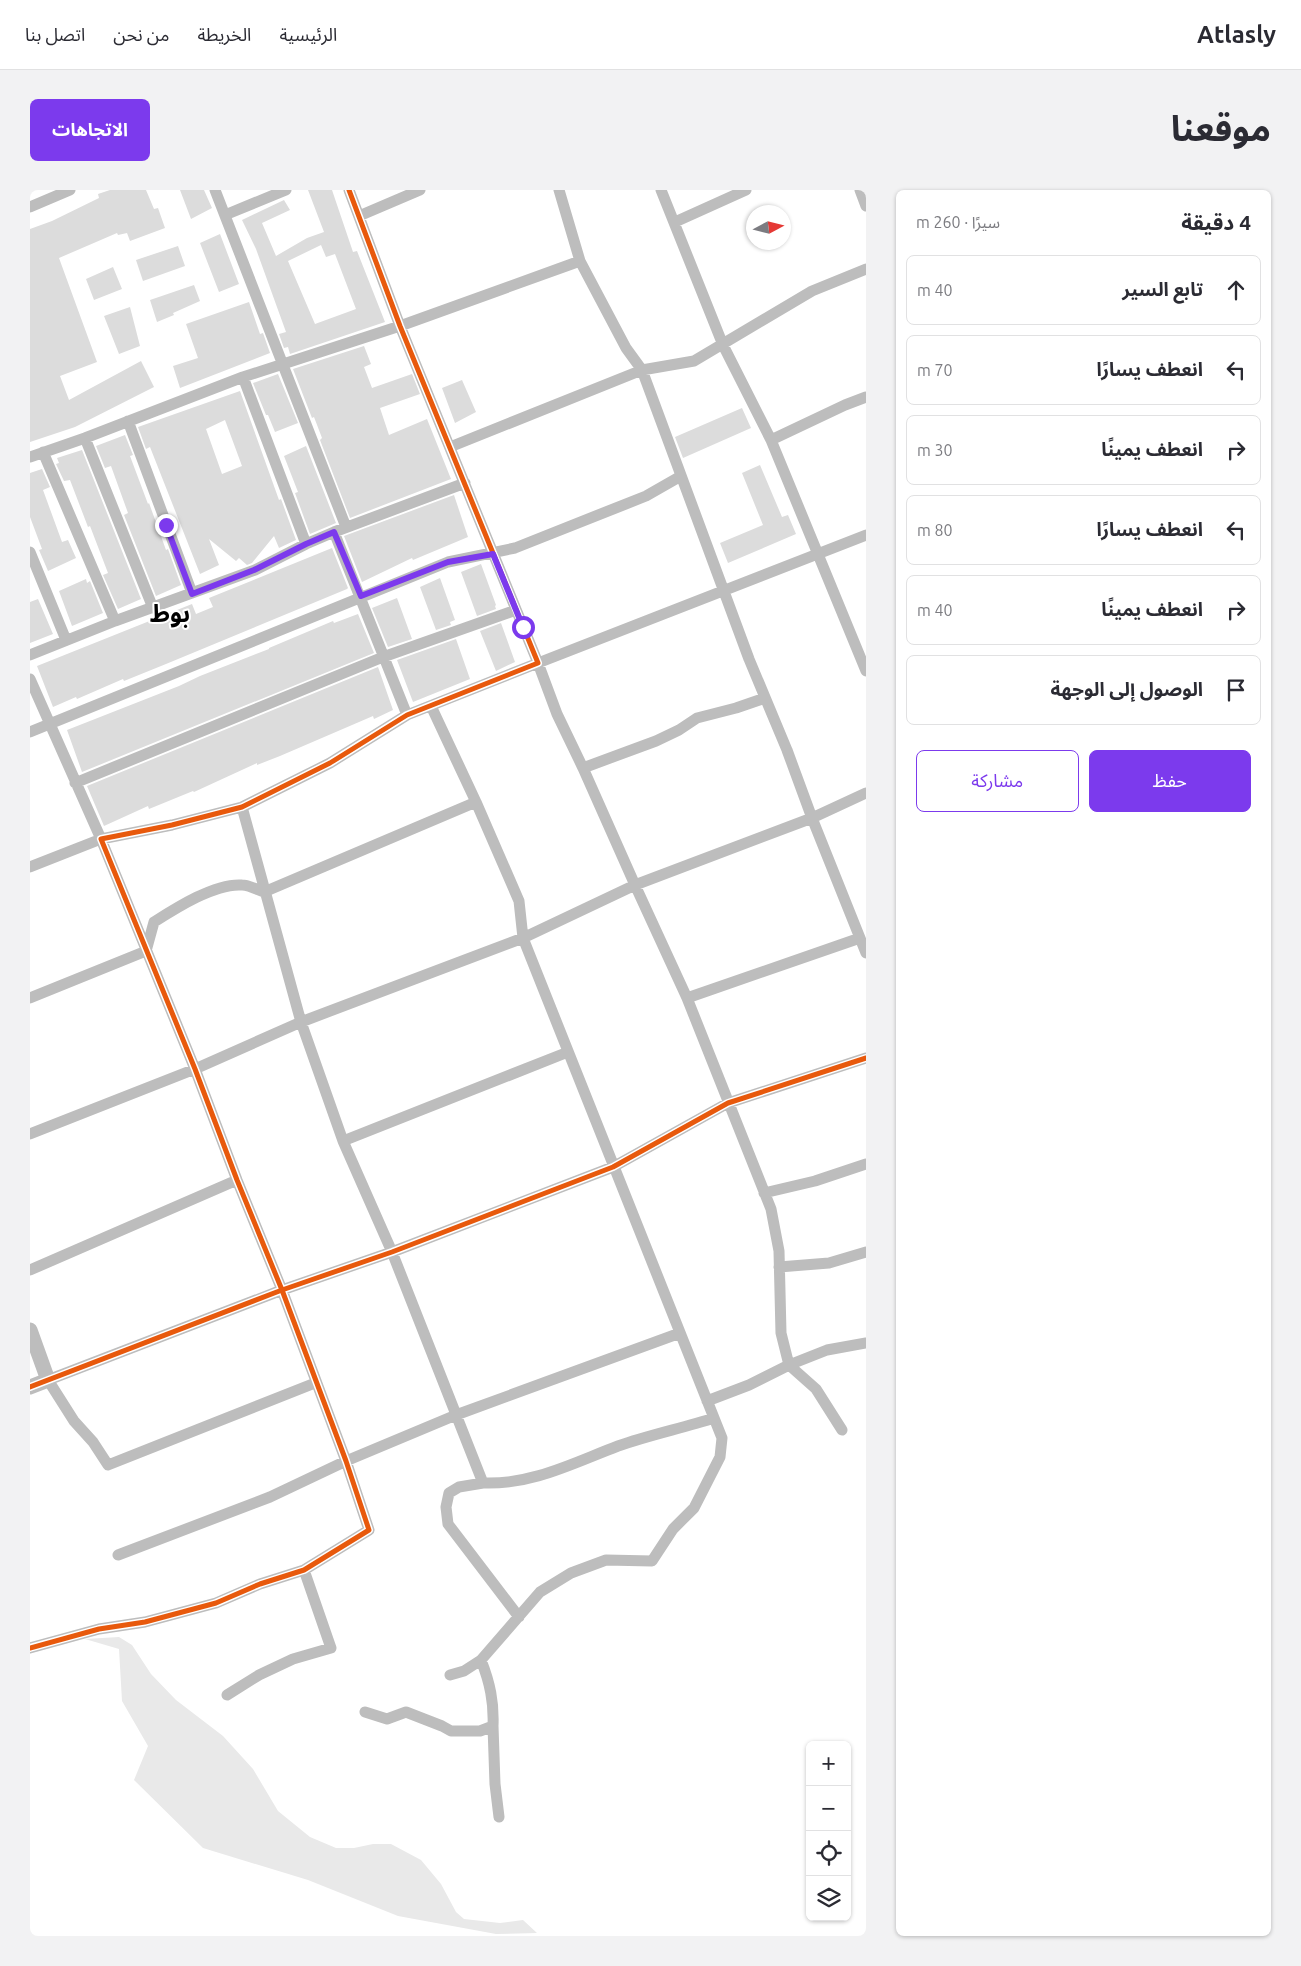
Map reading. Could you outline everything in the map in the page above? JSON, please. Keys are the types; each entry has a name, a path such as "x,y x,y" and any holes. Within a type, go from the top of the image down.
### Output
{"street":[{"path":"30,207 70,190"},
{"path":"215,190 346,527"},
{"path":"225,215 286,190"},
{"path":"349,190 400,326 538,663 557,714 688,998 728,1104 771,1209 779,1251 781,1333 789,1365 816,1389 842,1430"},
{"path":"359,216 420,190"},
{"path":"559,190 580,261 626,348 642,370 749,659 787,750 866,953"},
{"path":"662,190 724,345 770,440 864,659 866,671"},
{"path":"674,222 746,190"},
{"path":"860,190 866,206"},
{"path":"30,457 85,438 243,377 400,326 580,261"},
{"path":"450,446 642,370 694,361 812,292 866,269"},
{"path":"243,377 306,544"},
{"path":"770,440 866,397"},
{"path":"128,421 192,594"},
{"path":"85,438 153,608"},
{"path":"43,452 115,621"},
{"path":"30,732 448,562 516,548 646,496 682,476"},
{"path":"30,656 115,621 254,570 306,544 346,527 465,483"},
{"path":"334,532 407,715"},
{"path":"30,867 100,839 172,825 242,807 330,763 407,715 866,535"},
{"path":"30,552 66,640"},
{"path":"75,783 383,657 516,610"},
{"path":"30,679 100,839 195,1069 237,1180 282,1290 346,1461 369,1530 304,1570 260,1584 216,1603 145,1622 99,1629 30,1648"},
{"path":"583,768 656,742 697,718 766,698"},
{"path":"431,706 476,802 519,901 523,938 722,1438 720,1457 694,1508 673,1529 652,1561 606,1560 571,1573 540,1592 481,1660 464,1671 450,1675"},
{"path":"30,1134 195,1069 301,1022 523,938 635,885 812,818 866,793"},
{"path":"146,951 154,922 171,911 218,888 243,884 264,892 476,802"},
{"path":"242,807 301,1022 343,1140 392,1252 483,1483"},
{"path":"688,998 860,938"},
{"path":"30,998 146,951"},
{"path":"343,1140 568,1052"},
{"path":"30,1387 282,1290 392,1252 613,1167 728,1104 866,1058"},
{"path":"764,1193 815,1181 866,1164"},
{"path":"30,1270 237,1180"},
{"path":"780,1267 829,1263 866,1252"},
{"path":"30,1330 48,1380 74,1421 93,1442 108,1465 316,1383"},
{"path":"118,1555 270,1497 346,1461 456,1415 680,1333"},
{"path":"707,1401 750,1385 789,1365 826,1350 866,1343"},
{"path":"519,1617 448,1524 446,1507 449,1493 459,1487 483,1483 504,1484 548,1474 620,1446 714,1418"},
{"path":"227,1695 259,1675 293,1659 331,1648 304,1570"},
{"path":"481,1660 489,1682 494,1706 495,1784 499,1817"},
{"path":"365,1712 388,1719 406,1712 451,1731 480,1731 493,1726"}],"shaded area":[{"path":"119,1637 132,1645 151,1674 176,1700 223,1736 253,1769 278,1811 310,1837 336,1848 391,1844 421,1860 441,1884 456,1912 464,1919 500,1923 523,1920 537,1933 496,1934 398,1916 308,1880 203,1848 134,1780 148,1746 122,1701 119,1649 85,1639"}],"building":[{"path":"110,190 146,190 154,209 158,208 165,228 130,241 127,233 118,235 117,233 59,258 97,362 60,376 69,400 141,361 154,387 75,427 30,442 30,229 52,221 99,198 98,194"},
{"path":"180,190 204,190 212,208 191,219"},
{"path":"308,190 332,190 353,252 357,251 385,322 290,354 288,347 284,348 279,334 286,332 256,249 242,220 284,200 290,210 262,223 276,256 307,238 324,232","holes":["321,245 326,257 335,254 356,309 315,324 288,261"]},
{"path":"220,234 239,284 219,292 200,243"},
{"path":"178,246 185,266 143,281 136,260"},
{"path":"113,267 122,289 94,300 86,279"},
{"path":"194,285 200,301 157,322 150,300"},
{"path":"249,302 260,334 263,333 270,353 180,388 173,366 198,358 186,324"},
{"path":"130,307 140,346 119,354 104,316"},
{"path":"364,346 371,364 364,367 372,388 412,374 420,394 380,408 389,435 427,419 451,479 350,518 320,440 322,438 314,417 312,418 293,369"},
{"path":"278,374 298,423 275,432 253,383"},
{"path":"462,380 476,412 455,423 442,388"},
{"path":"240,391 279,500 281,499 296,540 279,548 274,536 252,563 247,565 239,558 236,561 209,539 219,565 200,574 150,447 146,449 138,427","holes":["225,420 242,466 222,474 206,429"]},
{"path":"742,408 751,428 683,458 675,437"},
{"path":"125,435 133,455 130,456 181,585 156,596 124,515 128,513 111,466 105,468 96,446"},
{"path":"306,446 336,523 310,534 295,493 298,492 284,456"},
{"path":"82,450 141,599 118,609 103,575 108,573 90,526 88,527 70,480 64,481 56,464 59,463 57,458"},
{"path":"760,465 782,517 788,515 796,534 728,563 720,543 763,525 742,473"},
{"path":"42,469 50,487 43,490 62,542 68,540 76,558 48,571 39,550 42,549 30,517 30,473"},
{"path":"454,495 468,537 413,560 412,558 362,582 344,536"},
{"path":"332,548 347,589 124,681 123,679 53,707 37,666 192,604 196,614 213,607 209,598"},
{"path":"481,564 496,609 477,616 461,572"},
{"path":"440,578 455,620 450,622 451,625 436,630 420,587"},
{"path":"86,579 87,583 90,581 103,613 72,626 59,591"},
{"path":"397,598 412,639 388,647 372,608"},
{"path":"38,599 53,634 30,643 30,602"},
{"path":"358,614 374,653 82,772 67,730 179,686 333,621 334,623"},
{"path":"501,623 515,662 496,671 480,631"},
{"path":"456,639 470,679 413,702 397,660"},
{"path":"378,667 393,710 374,719 373,716 257,765 257,763 194,792 149,809 148,806 104,826 87,786"}],"cycle path":[{"path":"30,1387 282,1290 237,1180 195,1069 101,839 172,825 242,807 330,763 407,715 538,663 400,326 349,190"},
{"path":"30,1648 99,1629 145,1622 216,1603 260,1584 304,1570 369,1530 346,1461 282,1290 392,1252 613,1167 728,1103 866,1058"}],"district":[{"name":"بوط","path":"170,614"}],"route":[{"path":"166,525 192,594 254,570 334,532 361,596 448,562 493,554 523,627"}]}
